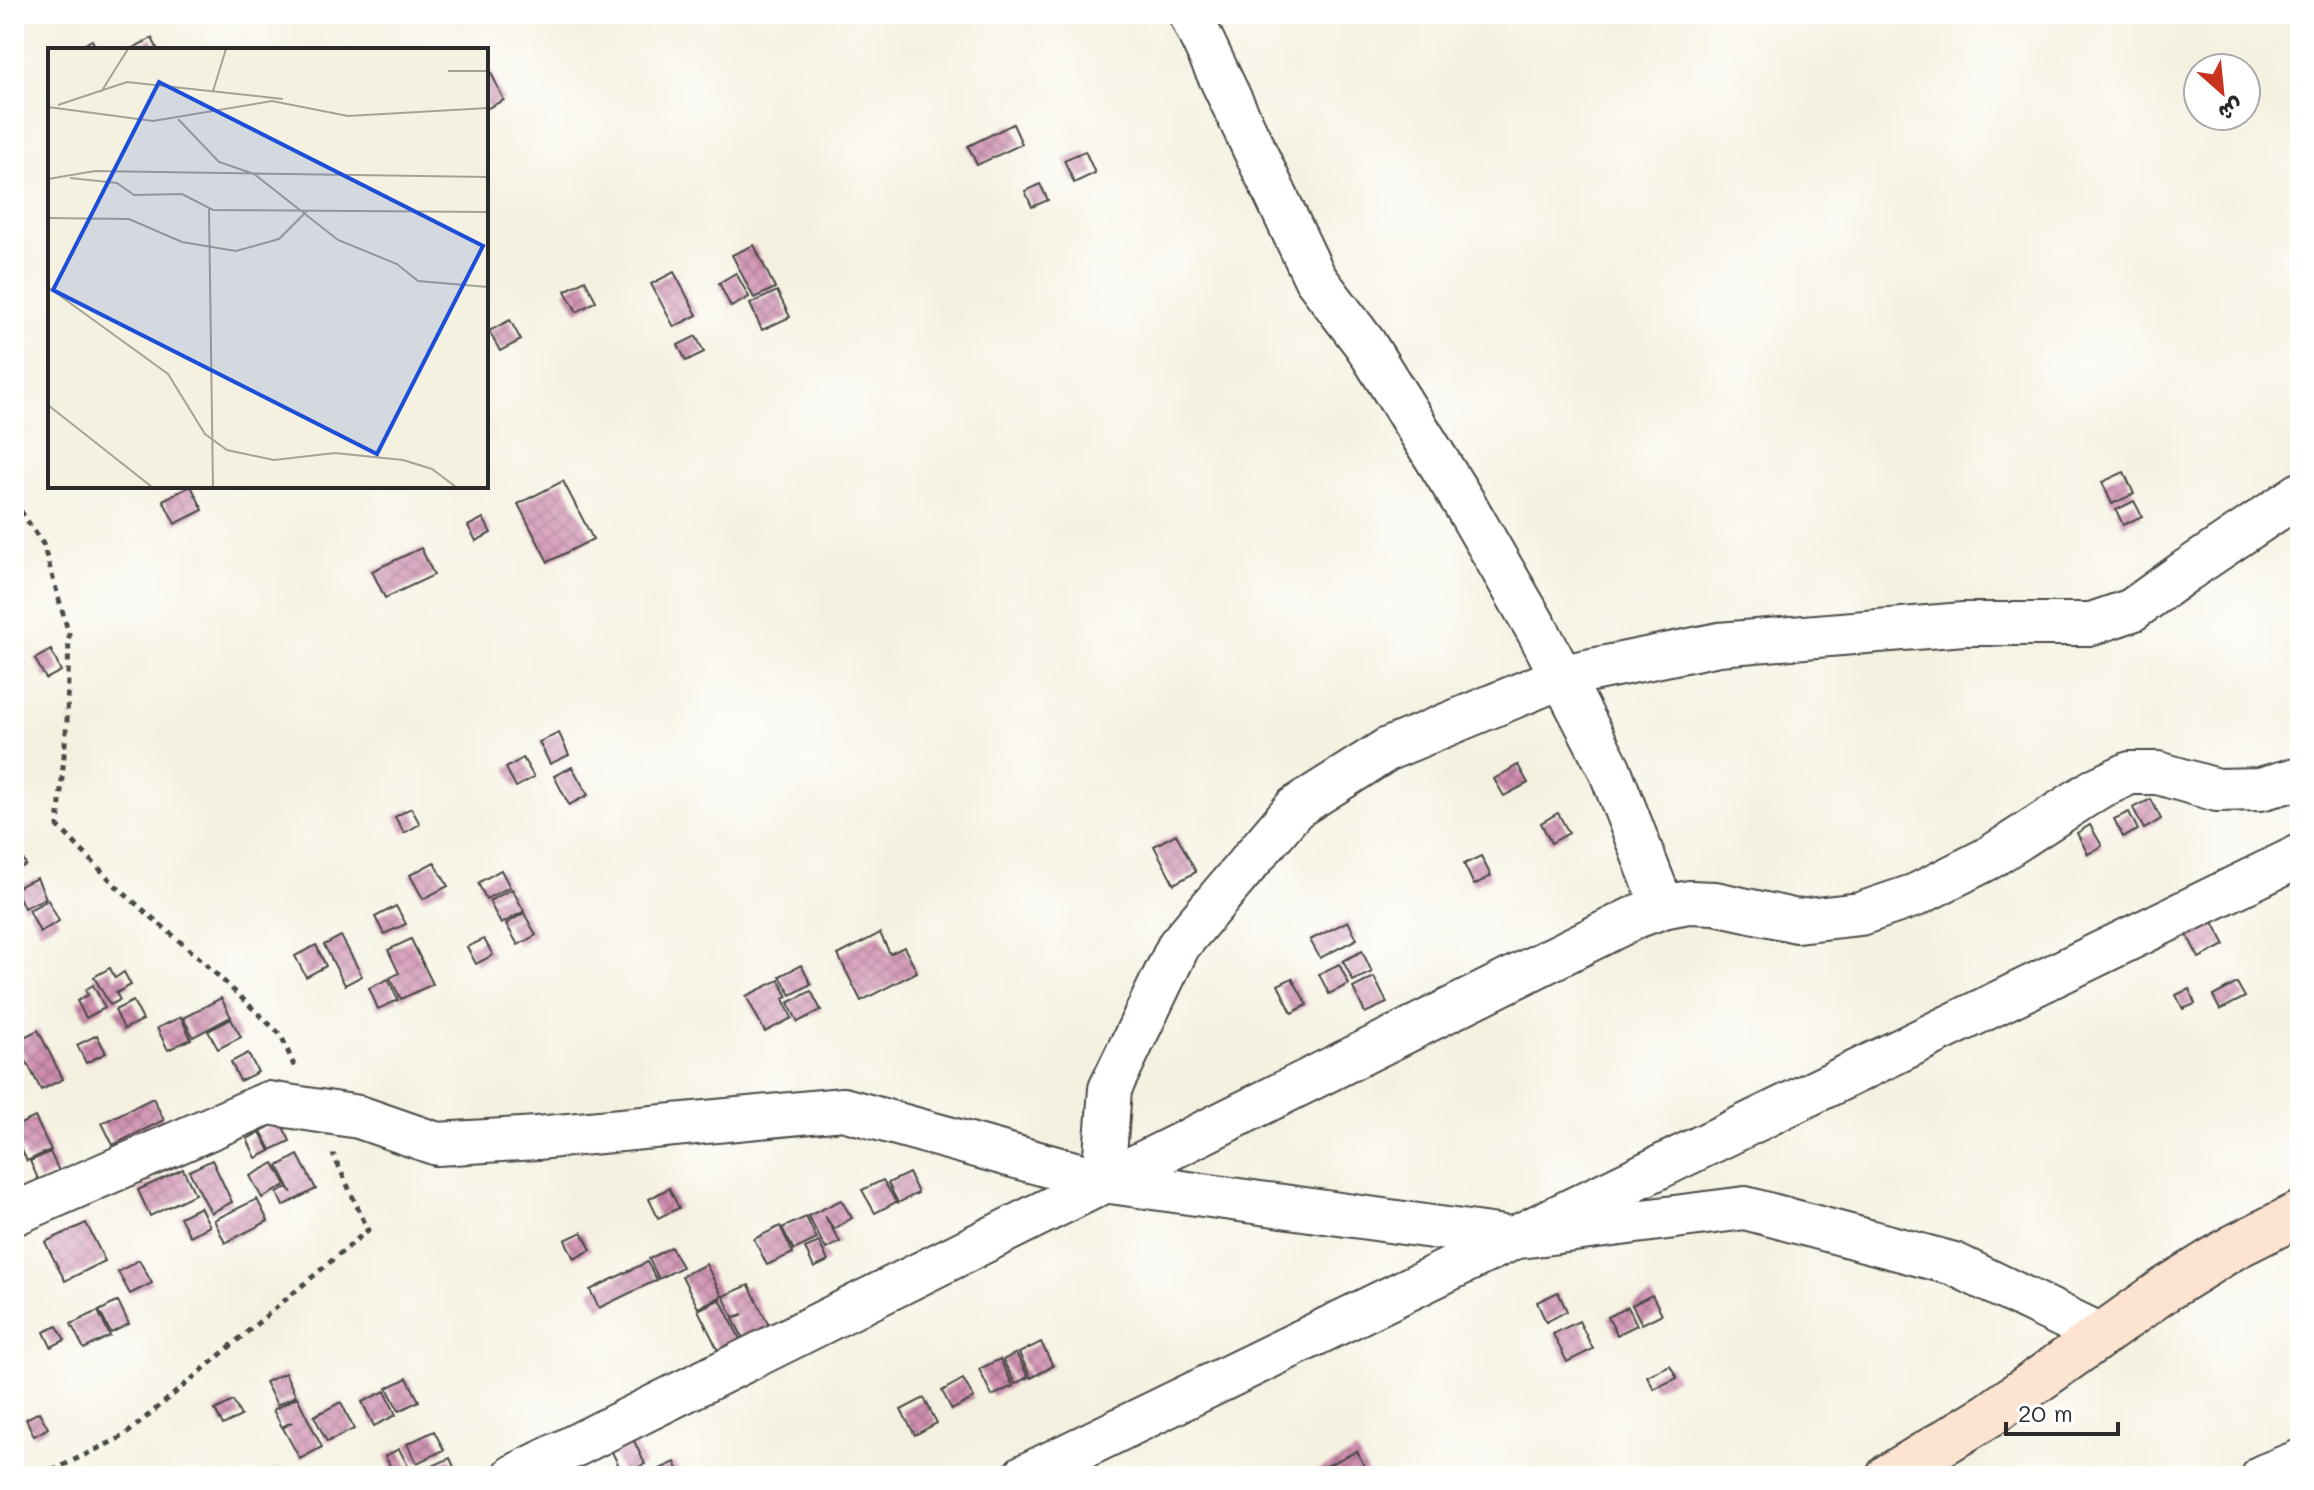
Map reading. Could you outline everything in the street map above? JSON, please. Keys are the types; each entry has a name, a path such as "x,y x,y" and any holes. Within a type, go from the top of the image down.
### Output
{"street":[{"path":"1190,14 1315,278 1365,344 1464,503 1562,677 1609,768 1663,907"},
{"path":"1103,1181 1110,1089 1179,945 1295,808 1388,749 1562,677 1719,644 1964,624 2091,624 2132,610 2300,494"},
{"path":"514,1476 1638,916 1689,902 1715,903 1797,921 1829,920 1860,914 1916,895 1989,858 2096,789 2130,773 2158,773 2217,790 2260,789 2300,778"},
{"path":"1024,1476 2300,856"},
{"path":"14,1214 268,1103 359,1117 437,1144 537,1138 843,1109 1103,1181 1511,1238 1745,1208 1954,1264 2099,1334"},
{"path":"1889,1476 1989,1415 2166,1289 2234,1247 2300,1214"},
{"path":"2263,1476 2300,1461"}],"path":[{"path":"14,501 43,544 69,634 67,720 58,826 120,890 197,956 281,1035 300,1079"},
{"path":"41,1476 124,1436 368,1230 328,1142"}],"building":[{"path":"152,38 157,48 133,48"},
{"path":"92,40 96,48 77,48"},
{"path":"488,66 504,100 488,108"},
{"path":"1013,124 1022,144 977,165 968,146"},
{"path":"1085,151 1095,173 1074,183 1064,160"},
{"path":"14,170 23,190 14,195"},
{"path":"1040,184 1048,200 1032,207 1025,191"},
{"path":"754,245 775,288 754,298 732,255"},
{"path":"674,272 697,315 674,327 651,284"},
{"path":"736,273 749,297 731,307 719,283"},
{"path":"585,280 596,301 577,312 565,291"},
{"path":"777,291 790,317 762,330 750,304"},
{"path":"510,320 521,340 500,351 489,331"},
{"path":"696,336 704,352 686,361 678,345"},
{"path":"2124,472 2134,494 2112,504 2102,482"},
{"path":"563,481 593,539 548,562 518,504"},
{"path":"192,488 203,510 175,524 163,500"},
{"path":"2134,501 2142,516 2123,525 2116,510"},
{"path":"483,518 491,533 476,541 468,526"},
{"path":"421,548 434,575 385,598 372,571"},
{"path":"51,650 61,671 46,679 35,659"},
{"path":"559,733 569,755 550,764 539,742"},
{"path":"523,758 534,777 516,787 506,768"},
{"path":"1518,765 1528,783 1504,796 1494,779"},
{"path":"572,767 588,795 569,805 554,776"},
{"path":"2151,799 2161,819 2144,829 2133,808"},
{"path":"411,808 420,824 404,833 395,817"},
{"path":"2129,812 2138,830 2123,837 2114,819"},
{"path":"1558,813 1569,833 1551,843 1541,823"},
{"path":"2090,825 2102,846 2088,854 2077,833"},
{"path":"1176,834 1196,872 1174,884 1154,846"},
{"path":"18,849 26,865 14,871 14,851"},
{"path":"1481,856 1491,876 1474,885 1464,864"},
{"path":"434,862 448,886 423,899 410,875"},
{"path":"501,870 510,887 486,899 478,883"},
{"path":"37,878 46,898 24,908 15,888"},
{"path":"512,889 524,911 501,924 489,901"},
{"path":"48,900 59,921 40,932 29,910"},
{"path":"396,906 406,924 384,934 375,917"},
{"path":"524,913 536,935 518,945 506,924"},
{"path":"1348,921 1357,939 1320,958 1310,940"},
{"path":"2213,922 2225,945 2199,958 2187,935"},
{"path":"880,933 890,954 904,947 917,972 861,1001 838,955"},
{"path":"341,936 362,976 345,985 324,945"},
{"path":"411,939 433,984 401,999 390,978 399,973 388,950"},
{"path":"484,939 493,955 476,964 467,947"},
{"path":"316,945 326,966 306,977 295,956"},
{"path":"1362,951 1372,972 1353,981 1343,961"},
{"path":"1339,964 1349,984 1329,994 1319,974"},
{"path":"801,965 811,984 791,995 780,976"},
{"path":"110,968 115,978 124,972 131,985 116,993 120,1000 110,1005 94,977"},
{"path":"1374,977 1387,1003 1365,1013 1353,988"},
{"path":"1292,978 1307,1005 1292,1013 1278,985"},
{"path":"388,979 398,1000 378,1009 369,988"},
{"path":"779,980 788,997 783,999 792,1018 765,1032 746,996"},
{"path":"2237,983 2245,997 2220,1010 2213,996"},
{"path":"93,985 105,1008 86,1018 77,1001 88,995 85,990"},
{"path":"2189,989 2195,1004 2183,1009 2176,995"},
{"path":"811,991 821,1010 798,1022 788,1003"},
{"path":"221,998 231,1017 193,1037 183,1018"},
{"path":"133,1001 143,1020 124,1029 115,1010"},
{"path":"181,1017 191,1039 168,1050 157,1028"},
{"path":"231,1019 241,1037 218,1049 208,1031"},
{"path":"38,1030 63,1079 41,1090 16,1041"},
{"path":"97,1035 106,1053 86,1063 77,1045"},
{"path":"248,1053 258,1072 240,1081 231,1062"},
{"path":"153,1098 164,1120 113,1145 102,1123"},
{"path":"35,1117 51,1150 27,1161 14,1134 14,1127"},
{"path":"280,1121 290,1141 271,1150 261,1131"},
{"path":"260,1132 270,1151 256,1158 247,1139"},
{"path":"50,1152 59,1171 39,1181 30,1161"},
{"path":"298,1155 316,1189 283,1206 277,1193 288,1187 292,1193 278,1166"},
{"path":"212,1160 232,1202 211,1213 189,1171"},
{"path":"274,1163 286,1185 262,1198 250,1176"},
{"path":"183,1169 195,1194 150,1216 138,1190"},
{"path":"909,1173 918,1193 898,1203 888,1183"},
{"path":"883,1180 896,1202 875,1213 862,1190"},
{"path":"669,1188 679,1208 658,1218 649,1199"},
{"path":"257,1199 268,1221 225,1243 214,1220"},
{"path":"841,1200 852,1218 834,1229 825,1216 840,1242 826,1249 808,1216"},
{"path":"200,1207 210,1226 190,1236 180,1217"},
{"path":"806,1217 817,1239 794,1250 782,1228"},
{"path":"86,1223 105,1261 65,1281 45,1242"},
{"path":"780,1226 793,1253 767,1265 754,1239"},
{"path":"582,1232 591,1250 574,1259 565,1240"},
{"path":"819,1242 828,1261 814,1268 805,1248"},
{"path":"671,1247 682,1267 659,1279 649,1259"},
{"path":"139,1260 152,1283 130,1294 118,1272"},
{"path":"647,1262 657,1280 599,1308 590,1290"},
{"path":"706,1264 722,1296 698,1308 682,1276"},
{"path":"749,1285 770,1328 745,1342 733,1319 743,1314 733,1317 723,1296"},
{"path":"1558,1292 1567,1311 1546,1322 1537,1302"},
{"path":"1652,1295 1662,1314 1642,1324 1632,1305"},
{"path":"720,1299 741,1341 719,1352 698,1310"},
{"path":"118,1301 129,1324 111,1333 99,1311"},
{"path":"1628,1307 1637,1325 1617,1335 1608,1317"},
{"path":"98,1311 110,1336 84,1349 71,1324"},
{"path":"1579,1321 1593,1349 1567,1362 1553,1334"},
{"path":"57,1326 65,1340 51,1347 44,1332"},
{"path":"1041,1342 1053,1366 1031,1378 1019,1353"},
{"path":"1016,1353 1028,1377 1015,1384 1003,1360"},
{"path":"1000,1359 1013,1386 992,1396 979,1369"},
{"path":"1670,1365 1677,1378 1654,1389 1647,1376"},
{"path":"285,1373 296,1396 277,1405 265,1382"},
{"path":"407,1378 419,1401 399,1411 387,1388"},
{"path":"963,1379 974,1398 952,1410 942,1391"},
{"path":"385,1391 396,1415 374,1426 362,1402"},
{"path":"297,1397 322,1447 300,1459 283,1428 292,1422 282,1427 273,1410"},
{"path":"924,1398 937,1423 915,1435 901,1410"},
{"path":"233,1401 241,1416 223,1425 215,1410"},
{"path":"341,1402 354,1429 327,1442 314,1416"},
{"path":"39,1412 48,1428 34,1436 26,1419"},
{"path":"434,1431 444,1450 417,1463 407,1444"},
{"path":"633,1439 645,1464 623,1474 611,1450"},
{"path":"399,1449 408,1466 394,1473 385,1456"},
{"path":"1357,1451 1369,1476 1311,1476 1310,1474"},
{"path":"450,1458 458,1476 429,1476 426,1469"},
{"path":"675,1462 681,1476 653,1476 651,1473"},
{"path":"278,1468 283,1476 262,1476"}]}
